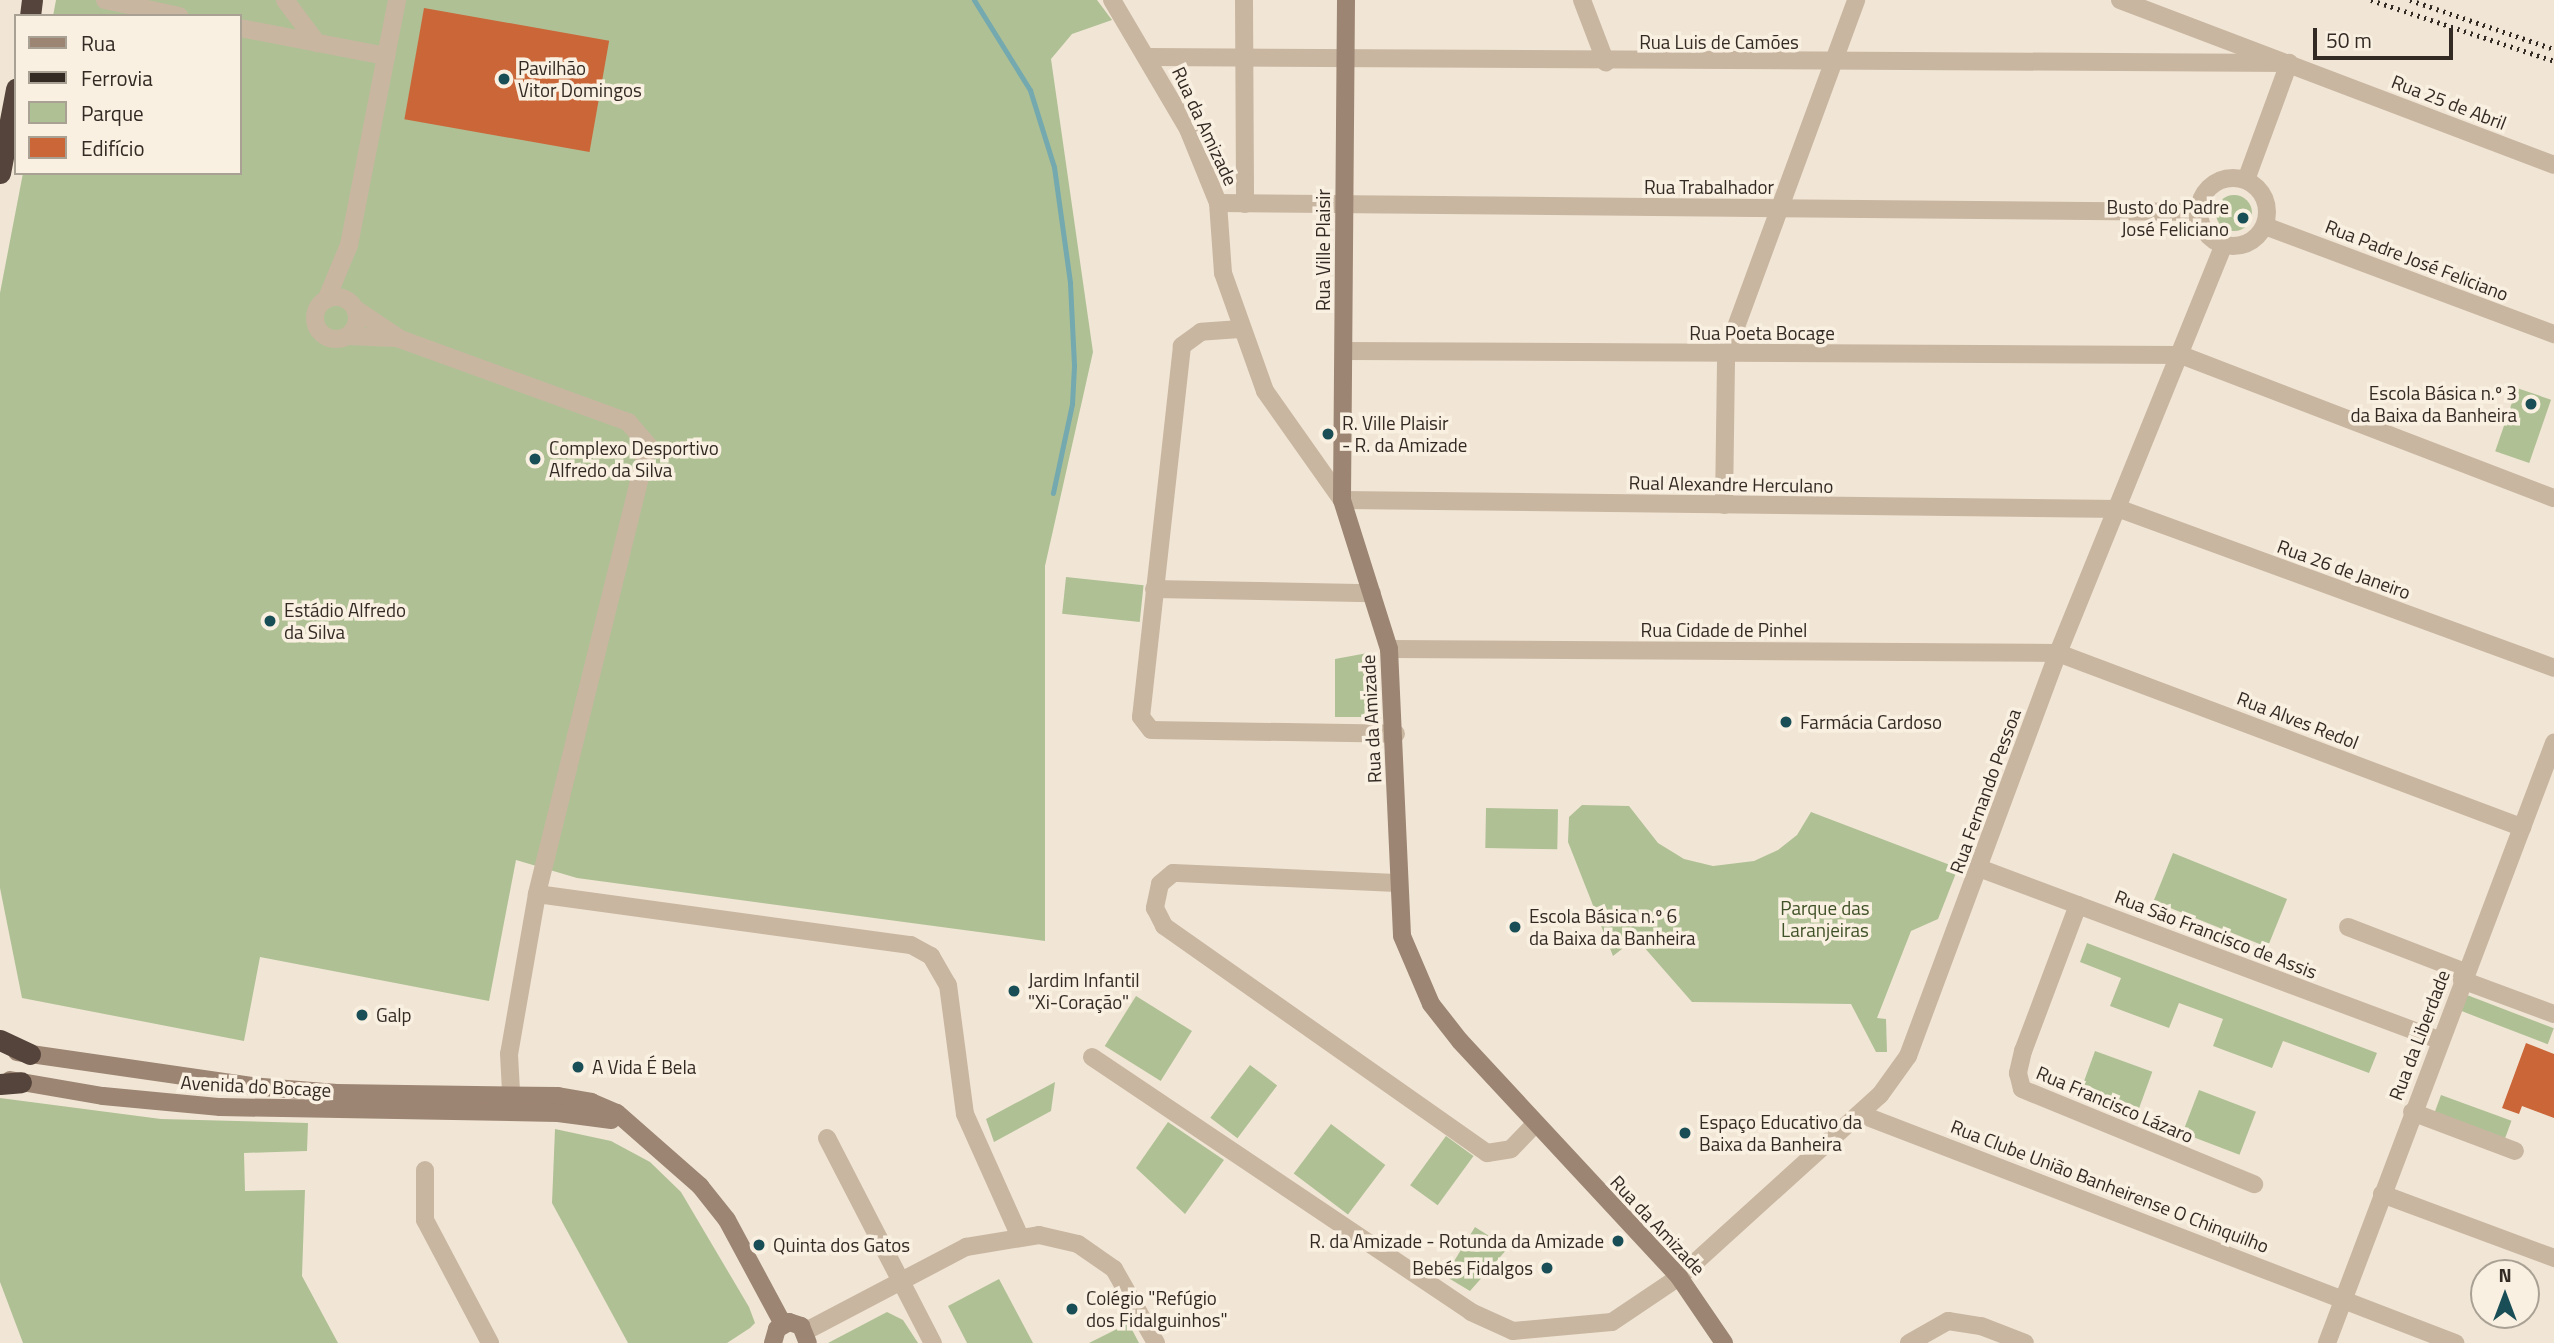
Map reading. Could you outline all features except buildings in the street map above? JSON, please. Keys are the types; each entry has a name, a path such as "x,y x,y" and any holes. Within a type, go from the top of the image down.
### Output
{"highway":[{"path":"0,173 14,100"},
{"path":"0,1041 30,1054"}],"street":[{"path":"105,0 169,14"},
{"path":"285,0 317,43"},
{"path":"397,0 349,245 327,298 317,308 317,328 333,339 348,336 400,338"},
{"name":"Rua da Amizade","path":"1112,0 1149,57 1188,129 1218,203 1223,273 1240,329 1265,391 1305,455 1342,499 1372,593 1389,649 1395,734 1396,883 1402,936 1431,1004 1535,1124 1679,1277 1724,1343"},
{"path":"1244,0 1248,59 1245,204"},
{"name":"Rua Ville Plaisir","path":"1342,499 1346,0"},
{"path":"1582,0 1606,63"},
{"path":"1724,505 1726,354 1856,0"},
{"name":"Rua 25 de Abril","path":"2119,0 2554,164"},
{"path":"242,28 386,56"},
{"name":"Rua Luis de Camões","path":"1149,57 1606,63 2289,63"},
{"path":"2246,180 2289,63"},
{"path":"2246,180 2263,194 2265,226 2252,241 2223,246 2205,232 2199,212 2214,184 2246,180"},
{"name":"Rua Trabalhador","path":"1218,203 2199,212"},
{"name":"Rua Padre José Feliciano","path":"2265,226 2554,334"},
{"path":"348,336 357,325 349,245"},
{"name":"Rua Fernando Pessoa","path":"1092,1057 1471,1312 1513,1331 1612,1322 1679,1277 1860,1114 1908,1056 2059,653 2120,509 2223,246"},
{"path":"327,298 340,296 400,338 628,422 648,445 537,894 509,1054 512,1104 591,1102 626,1122 667,1152 727,1220 783,1324"},
{"path":"1240,329 1201,332 1182,346 1141,717 1151,730 1395,734"},
{"name":"Rua Poeta Bocage","path":"1343,351 2181,355"},
{"path":"2181,355 2554,498"},
{"name":"Rual Alexandre Herculano","path":"1342,499 2120,509"},
{"name":"Rua 26 de Janeiro","path":"2120,509 2554,668"},
{"path":"1154,589 1372,593"},
{"name":"Rua Cidade de Pinhel","path":"1389,649 2059,653"},
{"name":"Rua Alves Redol","path":"2059,653 2522,827"},
{"name":"Rua da Liberdade","path":"2327,1343 2438,1040 2554,743"},
{"name":"Rua São Francisco de Assis","path":"1979,868 2438,1040"},
{"path":"1396,883 1173,873 1160,884 1155,908 1164,926 1487,1153 1511,1149 1535,1124"},
{"path":"537,894 911,945 931,956 948,985 965,1114 1020,1235"},
{"name":"Rua Francisco Lázaro","path":"2078,905 2023,1051 2018,1073 2022,1089 2254,1184"},
{"path":"2348,927 2554,1014"},
{"name":"Avenida do Bocage","path":"0,1050 266,1087 512,1104"},
{"name":"Avenida do Bocage","path":"7,1081 220,1107 512,1104"},
{"path":"2412,1112 2515,1151"},
{"name":"Rua Clube União Banheirense O Chinquilho","path":"1860,1114 2345,1297 2455,1343"},
{"path":"827,1138 933,1343"},
{"path":"425,1170 425,1220 490,1343"},
{"path":"2382,1194 2554,1258"},
{"path":"783,1324 795,1323 807,1337 966,1247 1020,1235 1059,1238 1098,1256 1128,1287 1156,1343"},
{"path":"1909,1343 1948,1321 1981,1325 2025,1343"},
{"path":"773,1343 783,1324"}],"green space":[{"name":"Complexo Desportivo Alfredo da Silva","path":"56,0 1097,0 1112,20 1072,34 1051,59 1093,352 1045,566 1045,941 577,878 516,860 489,1001 260,957 244,1041 22,998 0,888 0,293 23,175 242,175 242,14 53,14"},
{"path":"2234,195 2247,200 2252,213 2247,226 2234,231 2221,226 2216,213 2221,200"},
{"path":"2517,388 2551,400 2529,463 2495,451"},
{"path":"1066,577 1144,585 1140,622 1062,614"},
{"path":"1373,652 1378,717 1335,717 1335,659"},
{"name":"Parque das Laranjeiras","path":"1582,805 1629,806 1658,843 1684,859 1713,866 1754,861 1778,850 1797,835 1811,812 1958,868 1938,919 1911,931 1877,1018 1886,1019 1887,1052 1876,1052 1851,1004 1692,1002 1636,938 1613,956 1568,842 1569,817"},
{"path":"1486,808 1558,809 1557,849 1485,848"},
{"path":"2173,853 2287,899 2268,947 2154,901"},
{"path":"2087,943 2377,1053 2369,1073 2283,1041 2272,1068 2213,1046 2223,1019 2179,1003 2169,1028 2110,1006 2121,978 2080,962"},
{"path":"2467,995 2554,1028 2548,1044 2461,1011"},
{"path":"1136,996 1192,1031 1161,1081 1105,1046"},
{"path":"2095,1051 2152,1072 2137,1115 2079,1094"},
{"path":"1250,1065 1277,1085 1237,1138 1210,1118"},
{"path":"1055,1082 1051,1111 994,1142 986,1119"},
{"path":"2199,1090 2256,1112 2239,1155 2183,1133"},
{"path":"2441,1095 2511,1121 2505,1139 2435,1113"},
{"path":"0,1098 161,1119 308,1123 307,1151 244,1153 245,1191 305,1190 302,1276 338,1343 23,1343 0,1282"},
{"path":"1168,1122 1224,1160 1185,1214 1136,1168"},
{"path":"1331,1124 1385,1165 1348,1214 1294,1174"},
{"path":"555,1129 611,1141 650,1162 681,1192 749,1307 755,1323 727,1343 628,1343 552,1203"},
{"path":"1446,1136 1474,1156 1438,1205 1410,1185"},
{"path":"1475,1227 1508,1248 1470,1291 1445,1276"},
{"path":"999,1279 1033,1343 967,1343 948,1306"},
{"path":"887,1312 903,1320 918,1343 828,1343"},
{"path":"1128,1322 1139,1343 1089,1343 1121,1327"}],"waterway":[{"path":"974,0 1030,90 1054,167 1070,283 1074,366 1072,404 1053,493"}],"railway":[{"path":"2371,0 2554,61"},
{"path":"2410,0 2554,49"}],"place":[{"name":"Pavilhão Vitor Domingos","path":"504,79"},
{"name":"Busto do Padre José Feliciano","path":"2243,218"},
{"name":"Escola Básica n.º 3 da Baixa da Banheira","path":"2531,404"},
{"name":"R. Ville Plaisir - R. da Amizade","path":"1328,434"},
{"name":"Complexo Desportivo Alfredo da Silva","path":"535,459"},
{"name":"Estádio Alfredo da Silva","path":"270,621"},
{"name":"Farmácia Cardoso","path":"1786,722"},
{"name":"Escola Básica n.º 6 da Baixa da Banheira","path":"1515,927"},
{"name":"Jardim Infantil \"Xi-Coração\"","path":"1014,991"},
{"name":"Galp","path":"362,1015"},
{"name":"A Vida É Bela","path":"578,1067"},
{"name":"Espaço Educativo da Baixa da Banheira","path":"1685,1133"},
{"name":"R. da Amizade - Rotunda da Amizade","path":"1618,1241"},
{"name":"Quinta dos Gatos","path":"759,1245"},
{"name":"Bebés Fidalgos","path":"1547,1268"},
{"name":"Colégio \"Refúgio dos Fidalguinhos\"","path":"1072,1309"}]}
